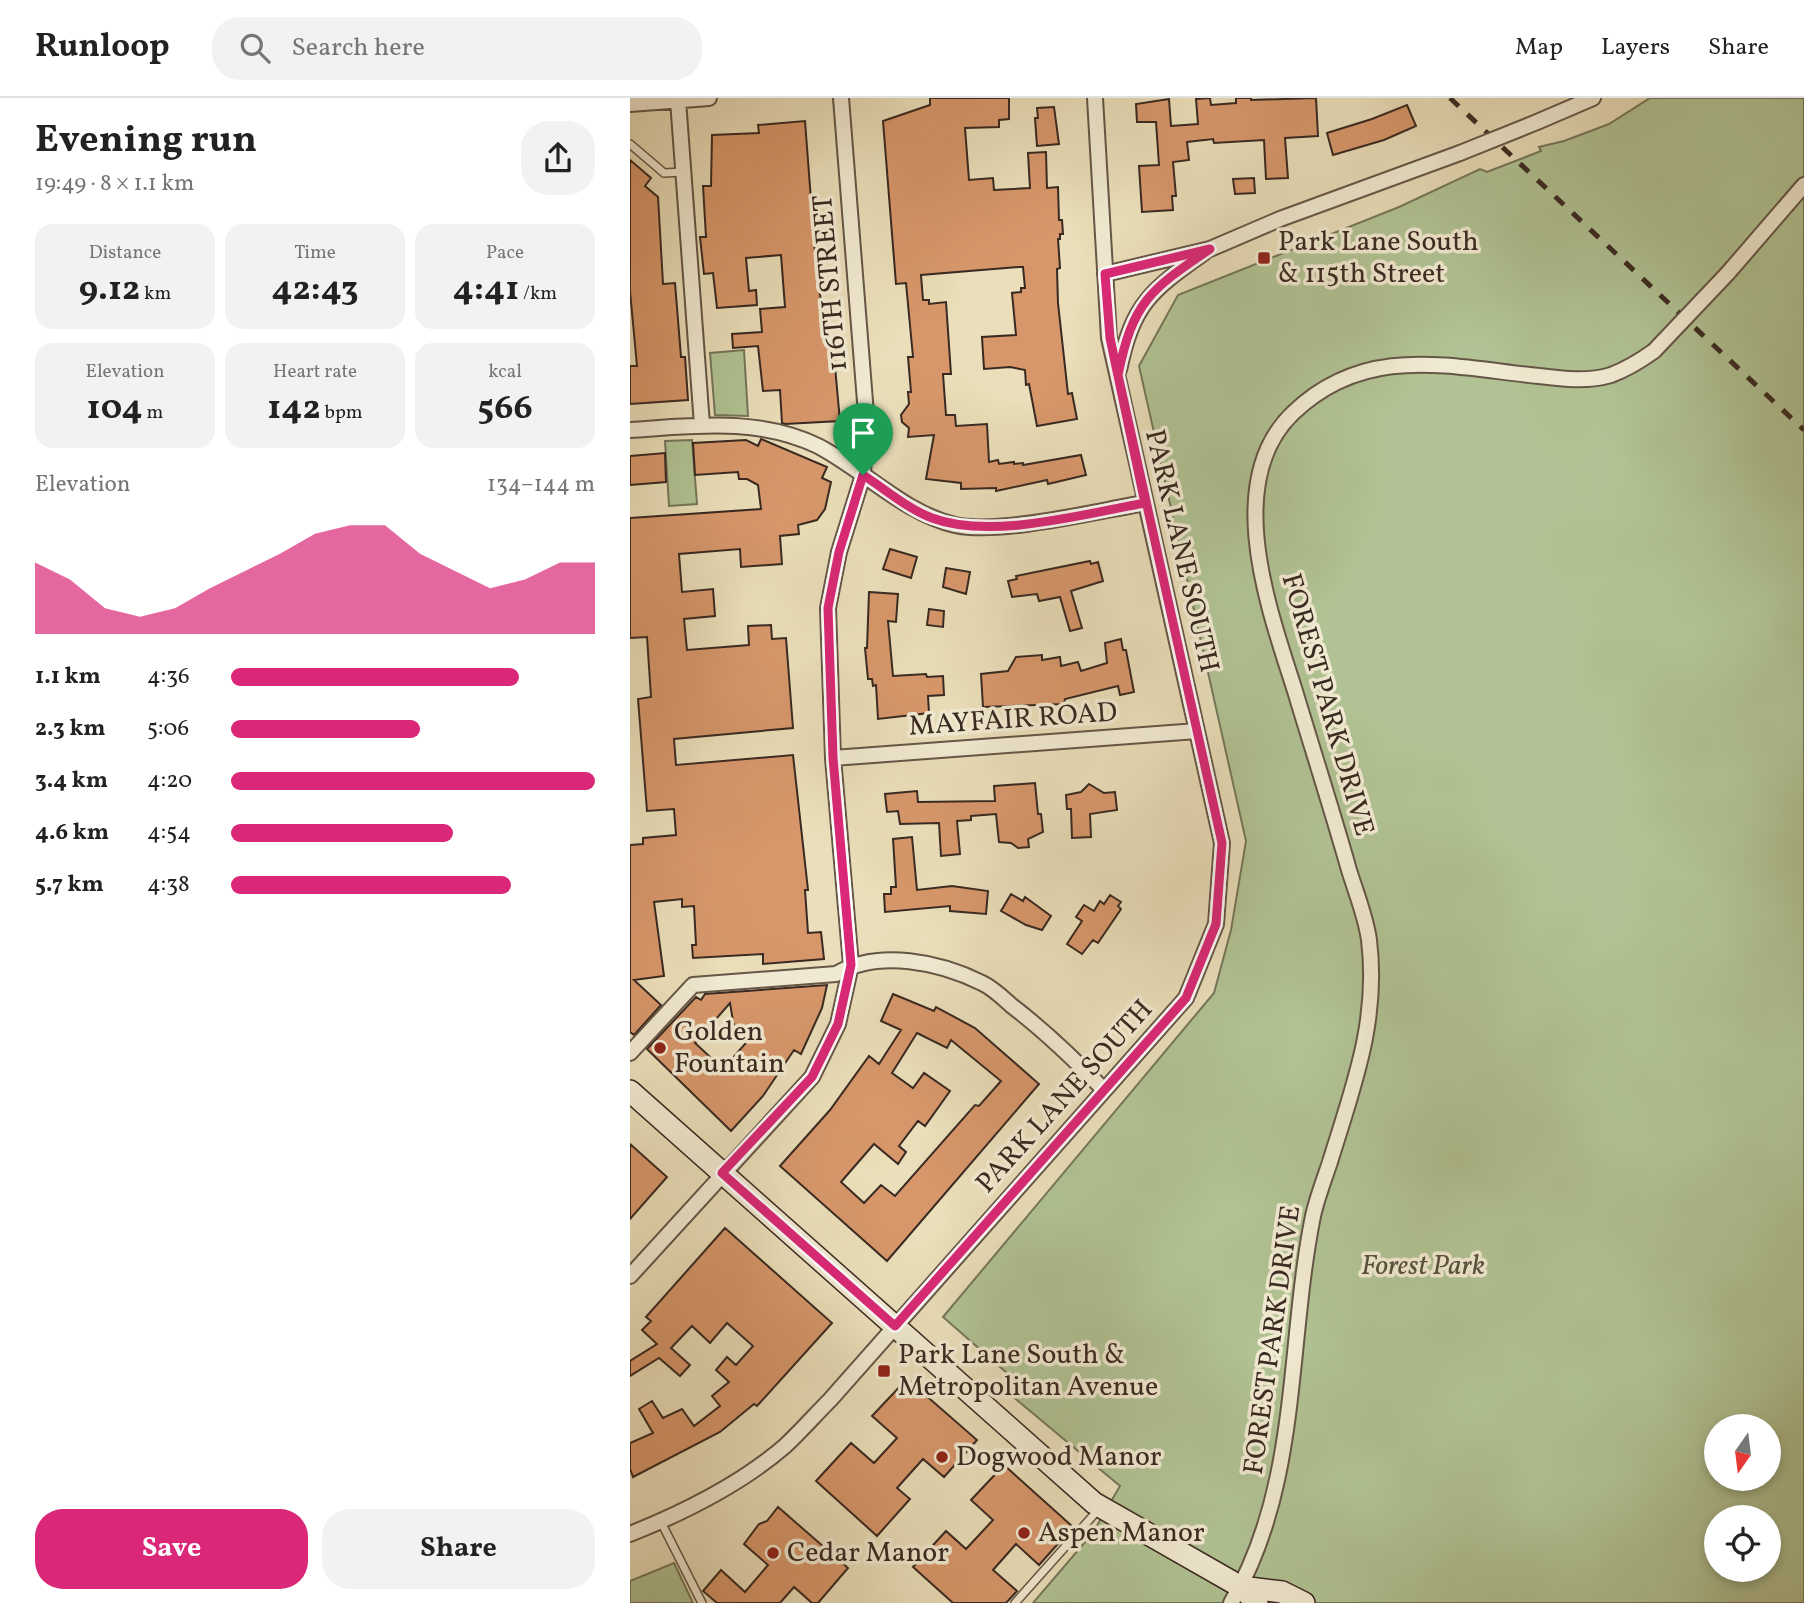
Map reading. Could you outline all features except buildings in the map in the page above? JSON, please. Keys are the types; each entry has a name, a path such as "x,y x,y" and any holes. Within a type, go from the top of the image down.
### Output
{"main road":[{"path":"630,1091 1101,1507 1236,1595 1257,1603"},
{"path":"1236,1595 1282,1592 1304,1603"}],"street":[{"path":"639,102 709,98"},
{"name":"116TH STREET","path":"630,1276 812,1077 838,1024 851,965 833,758 828,608 839,552 863,475 866,414 841,98"},
{"path":"1095,98 1105,274"},
{"name":"PARK LANE SOUTH","path":"630,1534 661,1522 746,1476 784,1446 830,1399 1186,998 1216,924 1222,843 1110,338 1105,274 1210,249 1280,219 1460,153 1593,98"},
{"path":"678,100 702,425"},
{"name":"FOREST PARK DRIVE","path":"1236,1595 1272,1510 1286,1427 1314,1209 1362,1058 1373,990 1368,936 1262,580 1256,519 1261,472 1271,443 1289,417 1309,399 1344,377 1381,365 1424,363 1573,380 1609,376 1635,364 1654,351 1728,273 1804,185"},
{"name":"PARK LANE SOUTH","path":"1118,375 1129,327 1151,293 1210,249"},
{"path":"630,430 742,425 779,430 819,447 929,517 957,526 1020,524 1145,503"},
{"name":"MAYFAIR ROAD","path":"833,758 1197,731"},
{"path":"630,1052 694,985 836,974 851,965 894,960 930,964 983,983 1047,1033 1104,1090"}],"lane":[{"path":"630,144 664,173 683,172"},
{"path":"1015,1603 1101,1507"},
{"path":"661,1522 702,1603"}],"green space":[{"name":"Forest Park","path":"1650,98 1804,98 1804,1603 1033,1603 1092,1534 1120,1486 1005,1390 1008,1374 943,1317 1214,993 1231,930 1246,841 1139,366 1178,295 1399,207 1480,169 1487,172 1541,151 1539,147 1564,141 1609,124"},
{"path":"744,350 748,416 715,415 710,353"},
{"path":"692,440 697,504 669,506 665,441"},
{"path":"674,1563 693,1603 630,1603 630,1581"}],"railway":[{"path":"1450,98 1804,430"}],"place":[{"name":"Park Lane South & 115th Street","path":"1264,258"},
{"name":"Golden Fountain","path":"660,1048"},
{"name":"Park Lane South & Metropolitan Avenue","path":"884,1371"},
{"name":"Dogwood Manor","path":"942,1457"},
{"name":"Aspen Manor","path":"1024,1533"},
{"name":"Cedar Manor","path":"773,1553"}],"route":[{"path":"1210,249 1166,279 1151,293 1129,327 1118,375 1222,843 1216,924 1186,998 895,1326 722,1173 812,1077 838,1024 851,965 833,758 828,608 839,552 863,475 929,517 957,526 1020,524 1145,503 1110,338 1105,274 1210,249"}]}
